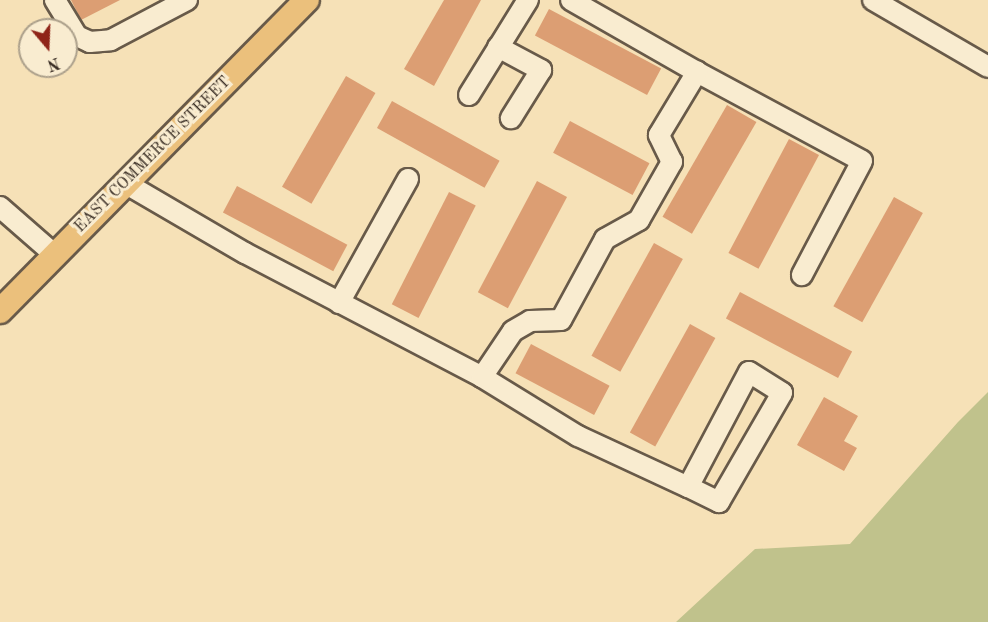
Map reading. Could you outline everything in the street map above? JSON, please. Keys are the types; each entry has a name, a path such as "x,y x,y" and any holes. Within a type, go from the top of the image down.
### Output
{"main road":[{"name":"EAST COMMERCE STREET","path":"0,311 307,0"}],"lane":[{"path":"56,0 77,36 90,42 111,40 187,0"},
{"path":"469,95 528,0"},
{"path":"571,0 862,161 802,275"},
{"path":"873,0 988,67"},
{"path":"498,47 541,70 511,118"},
{"path":"482,377 513,331 530,321 561,320 605,239 639,220 672,162 659,135 698,72"},
{"path":"339,303 408,178"},
{"path":"125,183 245,253 482,377 578,436 719,502 782,393 749,372 688,487"},
{"path":"0,207 55,255"}],"green space":[{"path":"988,392 988,622 676,622 755,549 850,544 958,422"}],"building":[{"path":"71,0 120,0 81,20"},
{"path":"444,0 481,0 434,86 404,69"},
{"path":"549,9 661,69 647,95 535,35"},
{"path":"346,76 375,93 311,204 282,187"},
{"path":"392,101 500,161 485,188 377,128"},
{"path":"727,105 756,122 692,234 662,217"},
{"path":"570,121 649,163 633,195 553,153"},
{"path":"789,139 819,155 758,269 728,253"},
{"path":"537,181 567,197 508,308 478,292"},
{"path":"237,186 347,245 333,271 223,212"},
{"path":"449,192 476,206 419,318 392,304"},
{"path":"894,197 923,213 862,322 833,306"},
{"path":"654,243 683,259 620,372 591,356"},
{"path":"740,292 852,352 838,378 726,318"},
{"path":"690,324 715,338 655,447 630,432"},
{"path":"531,344 610,386 594,415 516,373"},
{"path":"824,397 858,416 844,441 857,448 844,471 797,445"}]}
